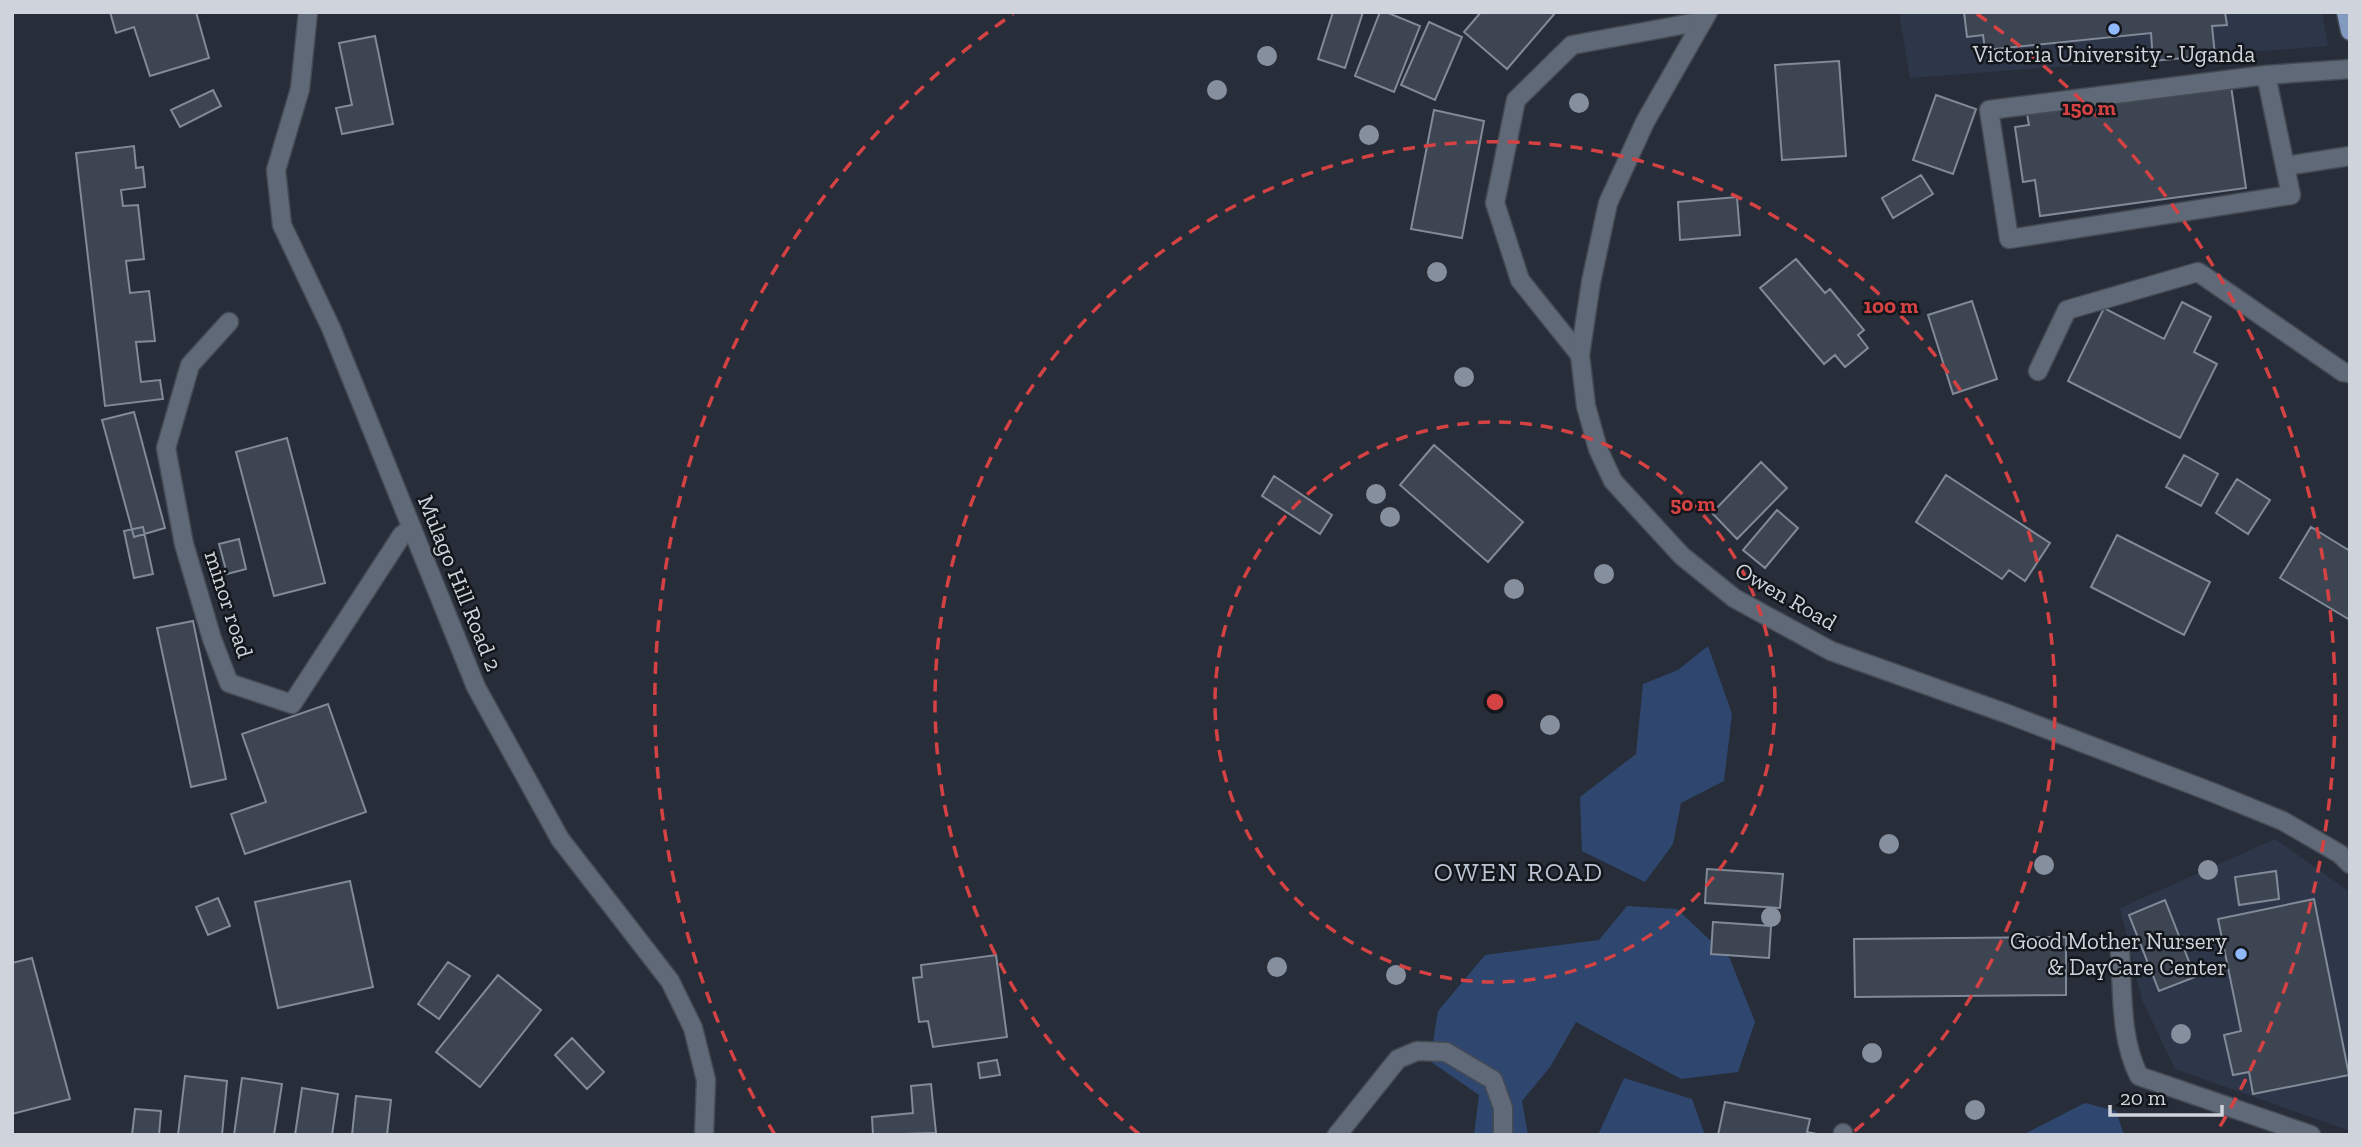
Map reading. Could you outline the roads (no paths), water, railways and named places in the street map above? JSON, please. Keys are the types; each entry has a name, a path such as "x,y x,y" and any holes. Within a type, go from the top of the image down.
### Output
{"main road":[{"path":"2346,12 2350,31"}],"street":[{"name":"Mulago Hill Road 2","path":"308,12 300,89 276,170 282,225 331,328 476,687 560,839 670,981 693,1028 706,1080 704,1135"},
{"name":"Owen Road","path":"1706,17 1645,122 1608,203 1591,282 1580,355 1586,406 1598,449 1613,481 1682,556 1734,598 1831,651 2006,713 2283,821 2340,854 2350,864"},
{"path":"1580,355 1520,280 1495,203 1516,100 1572,45 1706,17"},
{"path":"2266,75 2291,195 2009,239 1990,110 2266,75 2350,69"},
{"path":"2286,166 2350,156"},
{"path":"2038,371 2067,310 2197,272 2343,372 2350,373"},
{"name":"minor road","path":"229,322 190,365 166,447 184,544 212,639 229,683 292,704 402,535 412,528"},
{"path":"2120,952 2127,1041 2131,1061 2139,1076 2311,1135"},
{"path":"1337,1135 1398,1059 1417,1051 1446,1052 1493,1080 1503,1108 1503,1135"}],"place":[{"name":"Victoria University - Uganda","path":"2114,29"},
{"name":"Good Mother Nursery & DayCare Center","path":"2241,954"}],"district":[{"name":"OWEN ROAD","path":"1519,872"}]}
